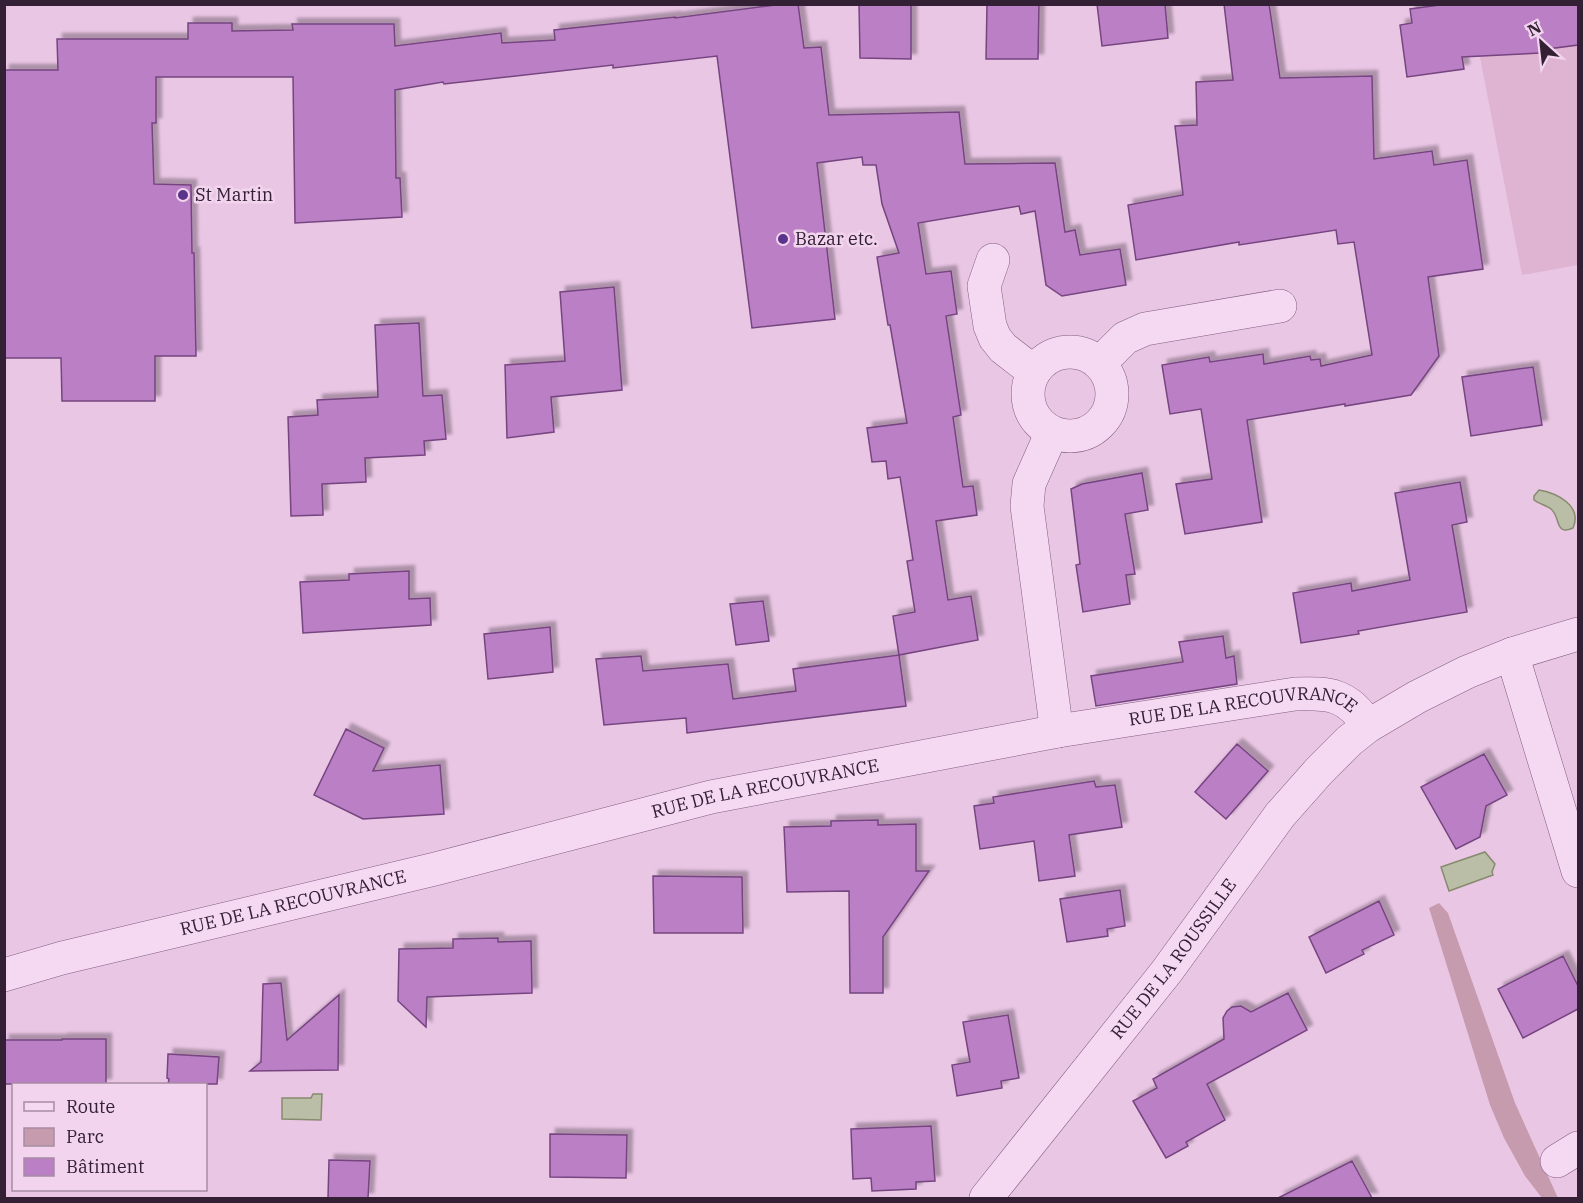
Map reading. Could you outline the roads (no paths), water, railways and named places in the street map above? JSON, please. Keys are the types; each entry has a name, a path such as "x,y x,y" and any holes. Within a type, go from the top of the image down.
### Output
{"street":[{"path":"993,260 984,286 990,326 995,338 1003,348 1034,372"},
{"path":"1100,364 1125,338 1145,329 1280,306"},
{"path":"1078,352 1090,356 1100,364 1108,375 1112,387 1112,400 1108,412 1100,423 1090,431 1077,435 1065,435 1052,432 1040,423 1032,412 1028,398 1029,385 1034,372 1042,362 1053,355 1078,352"},
{"path":"1052,432 1029,484 1028,506 1058,731"},
{"name":"RUE DE LA RECOUVRANCE","path":"4,975 63,958 435,869 711,797 1058,731 1295,694 1333,696 1348,702 1360,713 1368,726 1417,697 1467,672 1512,654 1578,634"},
{"path":"1512,654 1578,871"},
{"name":"RUE DE LA ROUSSILLE","path":"986,1198 1167,971 1280,815 1319,771 1349,741 1368,726"}],"place":[{"name":"St Martin","path":"183,195"},
{"name":"Bazar etc.","path":"783,239"}]}
